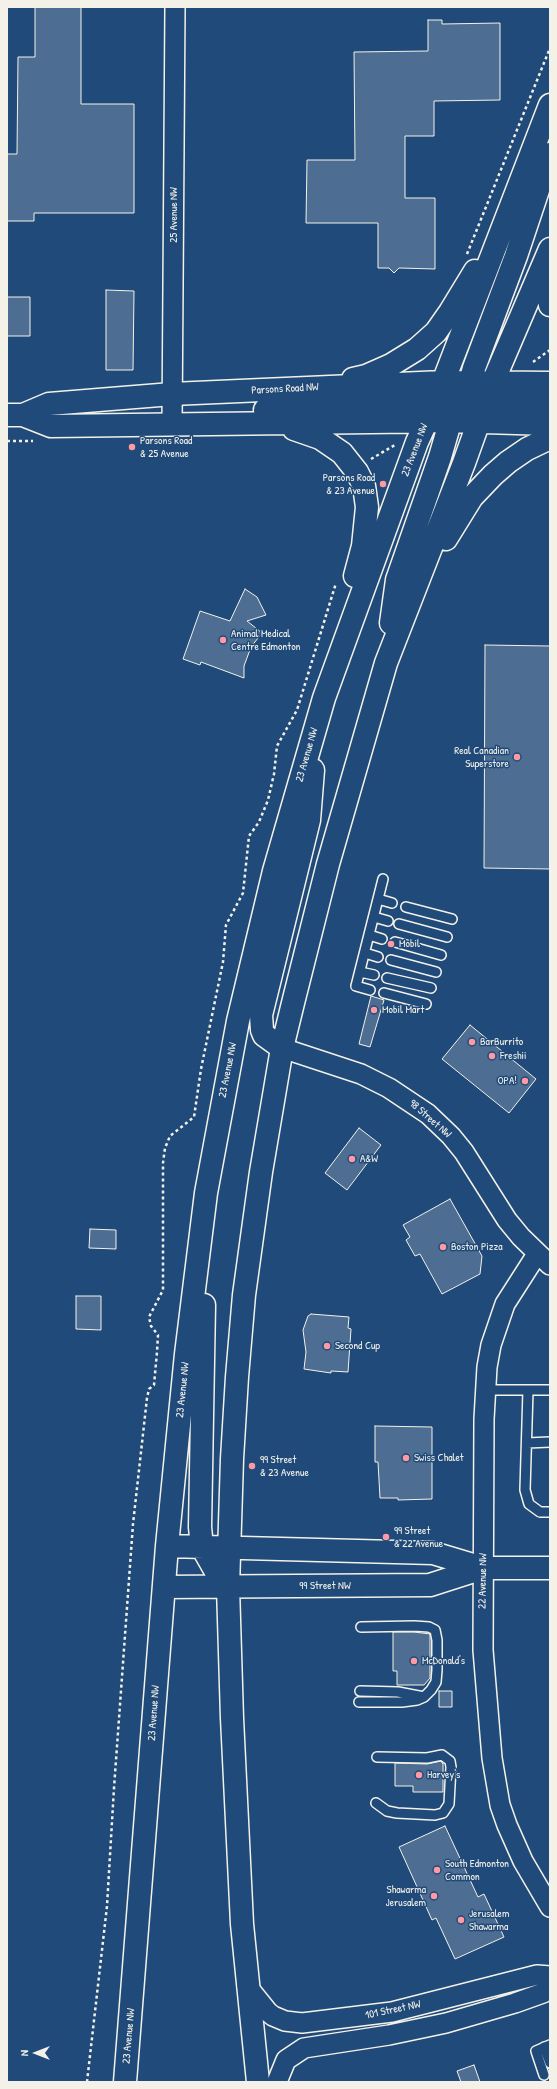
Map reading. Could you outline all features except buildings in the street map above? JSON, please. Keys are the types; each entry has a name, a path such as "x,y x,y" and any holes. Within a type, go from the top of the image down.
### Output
{"main road":[{"path":"260,390 347,380 366,376 406,358 436,332 466,286 480,259 550,91"},
{"name":"23 Avenue NW","path":"258,2082 247,1986 238,1849 228,1587 236,1392 244,1295 261,1172 282,1048 320,893 386,663 406,608 458,404 550,105"},
{"path":"386,663 397,580 458,404 474,368 518,248 550,154"},
{"path":"493,382 550,249"},
{"path":"550,254 547,287 550,305"},
{"name":"Parsons Road NW","path":"15,415 51,426 181,424 236,425 458,404 493,382 550,383"},
{"name":"Parsons Road NW","path":"15,415 48,404 172,394 260,390 458,404 550,424"},
{"path":"181,424 217,415 242,411 458,404 550,405"},
{"name":"23 Avenue NW","path":"125,2082 167,1546 186,1354 206,1193 238,1021 274,872 324,698 458,404"},
{"path":"236,425 293,429 320,438 349,460 364,486 367,507 363,546 328,671 324,698"},
{"path":"406,608 472,497 508,462 535,444 550,438"},
{"path":"282,1048 264,1035 260,1015 309,820 316,723"},
{"path":"206,1193 200,1527 202,1547 216,1572 228,1587"},
{"name":"99 Street NW","path":"167,1546 433,1553 484,1568 550,1568"},
{"name":"99 Street NW","path":"164,1587 430,1585 484,1568"}],"street":[{"name":"25 Avenue NW","path":"175,7 172,394 181,424"},
{"name":"98 Street NW","path":"282,1048 361,1074 401,1095 428,1114 451,1136 464,1152 507,1220 543,1260"},
{"name":"22 Avenue NW","path":"543,1260 505,1304 491,1345 485,1390 485,1684 496,1786 505,1819 515,1844 532,1878 550,1907"},
{"name":"101 Street NW","path":"247,1986 273,2016 285,2021 302,2023 392,2012 537,1975 550,1976"},
{"name":"101 Street NW","path":"277,2082 286,2060 304,2048 389,2035 446,2023 515,2003 543,1993 550,1988"}],"lane":[{"path":"370,990 356,986 383,879"},
{"path":"378,899 392,903"},
{"path":"406,906 452,919"},
{"path":"374,918 388,921"},
{"path":"399,924 447,937"},
{"path":"369,936 382,939"},
{"path":"395,942 441,955"},
{"path":"365,953 378,957"},
{"path":"392,960 436,972"},
{"path":"360,972 374,975"},
{"path":"387,978 431,988"},
{"path":"384,993 426,1004"},
{"path":"485,1390 550,1390"},
{"path":"528,1390 525,1490 530,1504 540,1512 550,1512"},
{"path":"527,1443 550,1442"},
{"path":"359,1702 402,1702 424,1697 436,1682 437,1640 435,1630 429,1627 414,1626 361,1627"},
{"path":"360,1691 398,1692 424,1697"},
{"path":"376,1758 427,1758 442,1755 450,1761 451,1767 449,1804 443,1813 435,1815 397,1813 387,1811 376,1803"},
{"path":"544,2075 536,2051 547,2046 550,2063"}],"path":[{"path":"467,255 550,48"},
{"path":"526,366 540,359 550,350"},
{"path":"367,461 401,442"},
{"path":"86,2082 107,1906 114,1788"}],"place":[{"name":"Parsons Road & 25 Avenue","path":"132,447"},
{"name":"Parsons Road & 23 Avenue","path":"383,484"},
{"name":"Animal Medical Centre Edmonton","path":"223,640"},
{"name":"Real Canadian Superstore","path":"517,757"},
{"name":"Mobil","path":"391,944"},
{"name":"Mobil Mart","path":"374,1010"},
{"name":"BarBurrito","path":"472,1042"},
{"name":"Freshii","path":"492,1056"},
{"name":"OPA!","path":"525,1081"},
{"name":"A&W","path":"352,1159"},
{"name":"Boston Pizza","path":"443,1247"},
{"name":"Second Cup","path":"327,1346"},
{"name":"Swiss Chalet","path":"406,1458"},
{"name":"99 Street & 23 Avenue","path":"252,1466"},
{"name":"99 Street & 22 Avenue","path":"386,1537"},
{"name":"McDonald's","path":"414,1661"},
{"name":"Harvey's","path":"419,1775"},
{"name":"South Edmonton Common","path":"437,1870"},
{"name":"Shawarma Jerusalem","path":"434,1896"},
{"name":"Jerusalem Shawarma","path":"461,1920"}]}
